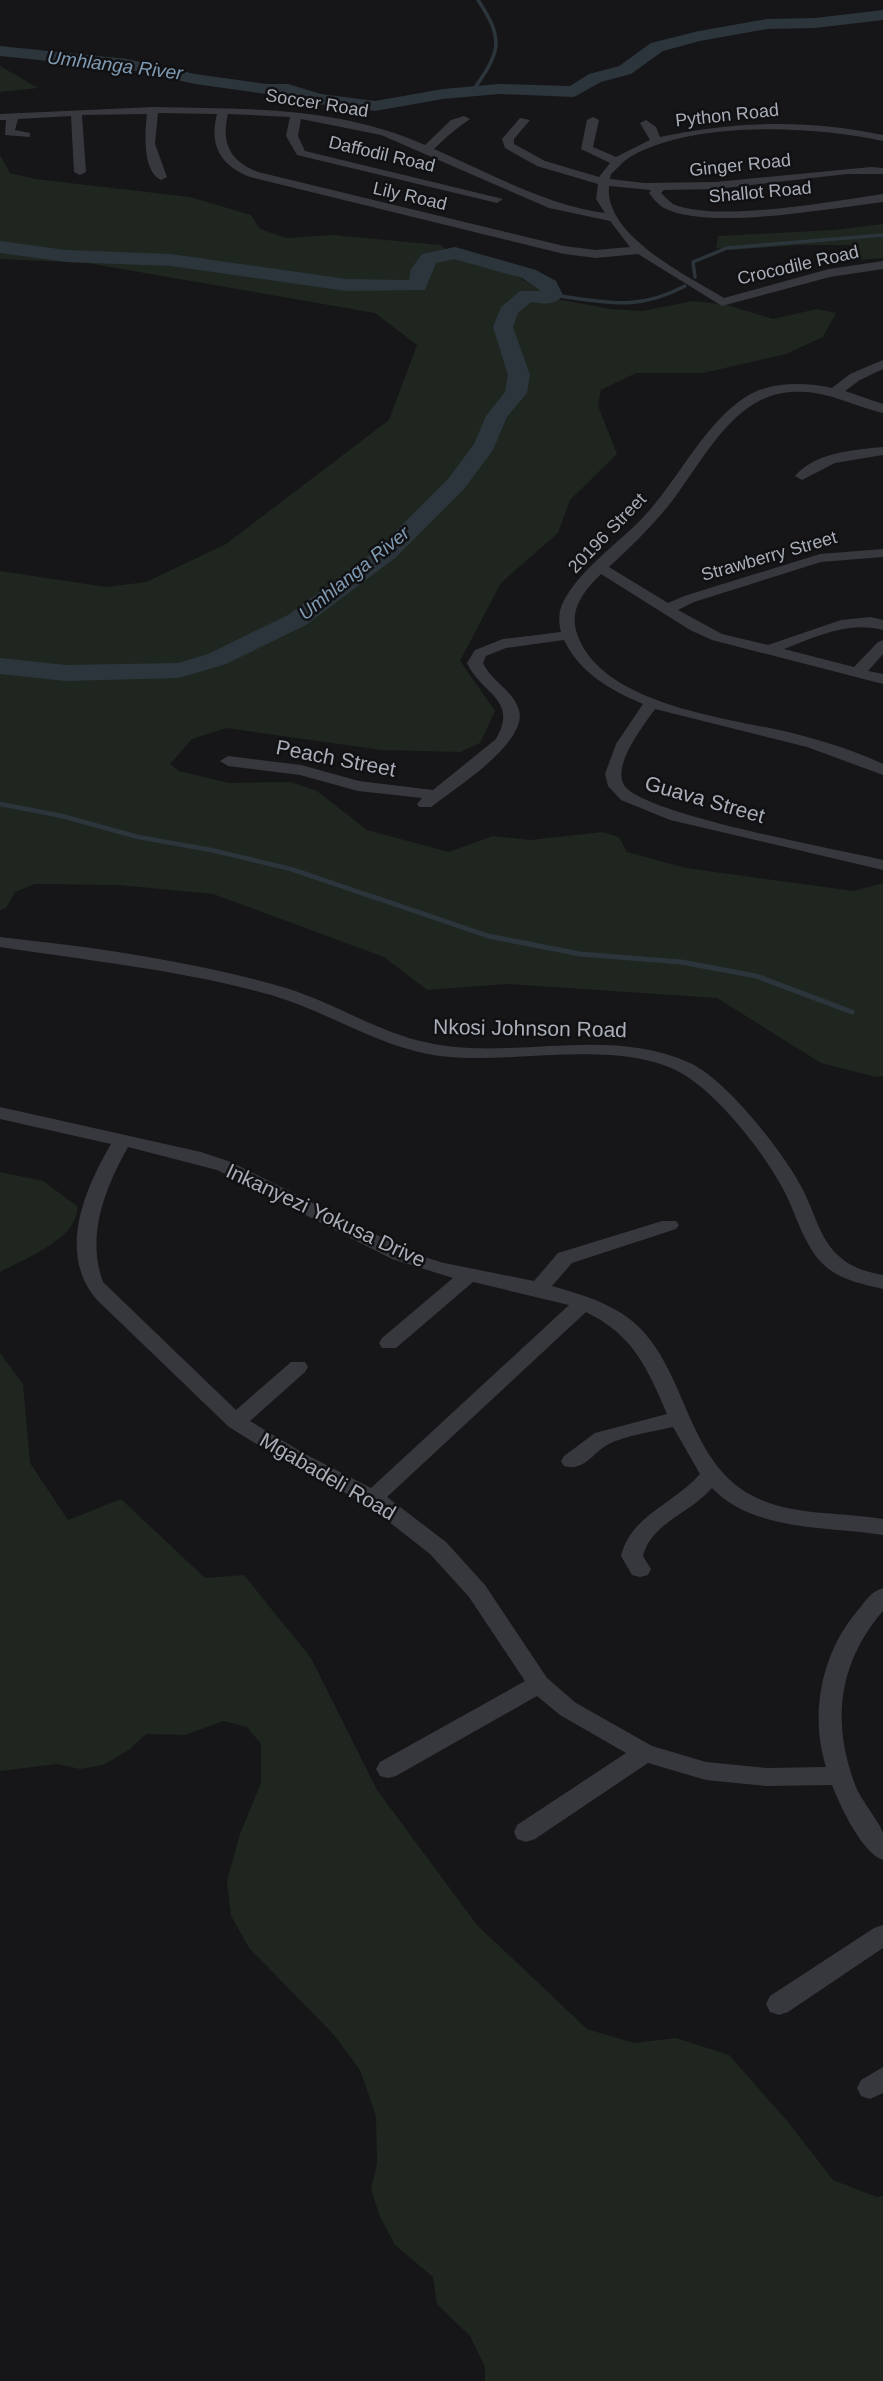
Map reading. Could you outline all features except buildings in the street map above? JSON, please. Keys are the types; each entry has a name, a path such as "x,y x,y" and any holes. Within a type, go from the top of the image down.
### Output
{"street":[{"name":"Soccer Road","path":"6,117 152,110 296,114 382,132 565,210 612,218"},
{"path":"152,110 149,144 161,177"},
{"name":"Lily Road","path":"223,110 219,125 222,151 229,162 254,175 564,250 596,254 641,250"},
{"path":"76,112 80,130 77,155 80,173"},
{"name":"Daffodil Road","path":"296,114 292,136 301,153 497,199"},
{"path":"6,117 9,133 26,135"},
{"path":"427,149 455,122 464,118"},
{"name":"Ginger Road","path":"524,120 508,139 509,146 565,173 601,181 700,188 843,171 883,171"},
{"path":"593,120 587,149 615,161"},
{"path":"646,123 656,141"},
{"name":"Python Road","path":"601,181 615,161 656,141 722,130 784,126 835,129 883,138"},
{"path":"601,181 601,196 612,218 641,250"},
{"name":"Shallot Road","path":"660,187 655,193 661,202 679,211 711,216 883,198"},
{"name":"Crocodile Road","path":"641,250 722,302 829,273 883,265"},
{"path":"835,392 855,377 883,364"},
{"name":"20196 Street","path":"569,635 566,618 570,602 657,510 744,402 767,392 788,388 835,392 883,409"},
{"path":"802,476 813,466 833,457 883,451"},
{"name":"Strawberry Street","path":"668,609 689,599 820,558 883,553"},
{"path":"601,568 708,633 883,679"},
{"path":"769,650 846,623 867,621 883,625"},
{"path":"569,635 593,668 619,687 652,702 789,737 883,769"},
{"name":"Peach Street","path":"228,761 301,770 358,786 430,800 502,742 511,725 509,702 478,670 475,663 480,653 503,643 569,635"},
{"path":"859,671 883,645"},
{"name":"Guava Street","path":"652,702 623,745 612,773 614,786 626,798 676,817 883,865"},
{"name":"Nkosi Johnson Road","path":"0,943 104,956 268,989 310,1002 375,1031 434,1051 624,1052 672,1060 705,1080 775,1162 792,1187 809,1228 827,1258 853,1275 883,1282"},
{"name":"Inkanyezi Yokusa Drive","path":"0,1113 122,1139 224,1166 403,1256 470,1275 539,1288 608,1314 634,1334 653,1363 710,1476 734,1496 765,1510 883,1527"},
{"name":"Mgabadeli Road","path":"122,1139 109,1161 93,1205 87,1235 89,1271 102,1293 115,1307 236,1422 297,1459 373,1498 414,1528 458,1567 497,1619 539,1684 568,1709 645,1753 706,1771 766,1777 839,1776"},
{"path":"539,1288 565,1258 670,1225"},
{"path":"389,1343 470,1275"},
{"path":"373,1498 583,1303"},
{"path":"236,1422 298,1367"},
{"path":"572,1461 602,1438 679,1418"},
{"path":"640,1569 632,1556 638,1539 651,1524 697,1492 710,1476"},
{"path":"883,1596 849,1638 832,1683 828,1727 839,1776 853,1806 883,1850"},
{"path":"387,1769 539,1684"},
{"path":"526,1832 645,1753"},
{"path":"779,2004 883,1935"}],"shaded area":[{"path":"0,66 38,88 0,92"},
{"path":"0,155 10,173 35,179 190,197 251,215 260,229 286,238 333,235 440,245 453,255 513,274 557,299 611,309 642,311 693,301 727,305 773,319 817,309 836,313 823,337 786,354 703,373 636,373 601,390 598,406 617,454 570,500 558,533 501,583 460,661 495,711 480,743 460,752 381,750 226,728 192,739 170,764 179,771 229,783 291,782 317,791 367,830 449,852 493,836 530,840 602,832 619,837 627,852 686,868 854,891 883,883 883,1076 876,1077 821,1063 717,998 507,984 427,990 384,957 213,894 118,885 35,884 15,892 6,908 0,910 0,571 106,587 146,582 226,544 389,420 417,345 375,313 87,263 0,259"},
{"path":"883,224 883,258 860,260 850,245 730,250 716,248 718,236 833,230"},
{"path":"0,1172 43,1181 77,1206 76,1217 60,1238 0,1272"},
{"path":"0,1353 23,1384 30,1463 68,1520 121,1499 205,1578 244,1575 311,1658 377,1790 477,1925 587,2029 634,2043 676,2038 729,2055 788,2122 833,2180 877,2197 883,2196 883,2381 485,2381 485,2367 470,2336 437,2304 433,2277 395,2245 380,2217 371,2189 377,2164 376,2116 360,2070 334,2035 249,1948 231,1916 227,1881 240,1834 261,1783 261,1744 247,1727 223,1721 185,1735 146,1734 129,1750 103,1765 80,1769 57,1764 0,1771"}],"waterway":[{"path":"472,92 488,67 496,47 493,27 478,0"},
{"name":"Umhlanga River","path":"0,51 127,64 195,79 266,89 288,89 318,99 375,106 443,94 499,89 574,92 595,78 625,70 638,63 657,47 699,36 767,24 815,23 883,15"},
{"path":"695,277 693,262 727,248 883,235"},
{"name":"Umhlanga River","path":"0,247 66,256 171,260 346,285 418,286 421,269 429,258 455,253 529,274 549,285 553,295 547,298 527,295 508,311 503,327 519,375 516,393 497,416 485,445 456,484 387,553 297,620 217,659 179,670 66,673 0,666"},
{"path":"553,295 605,302 636,302 668,294 685,286"},
{"name":"Umhlanga River","path":"0,671 4,666"},
{"path":"0,804 62,816 138,837 211,850 291,869 379,899"},
{"path":"374,897 488,936 580,954 681,962 756,976 852,1012"}]}
